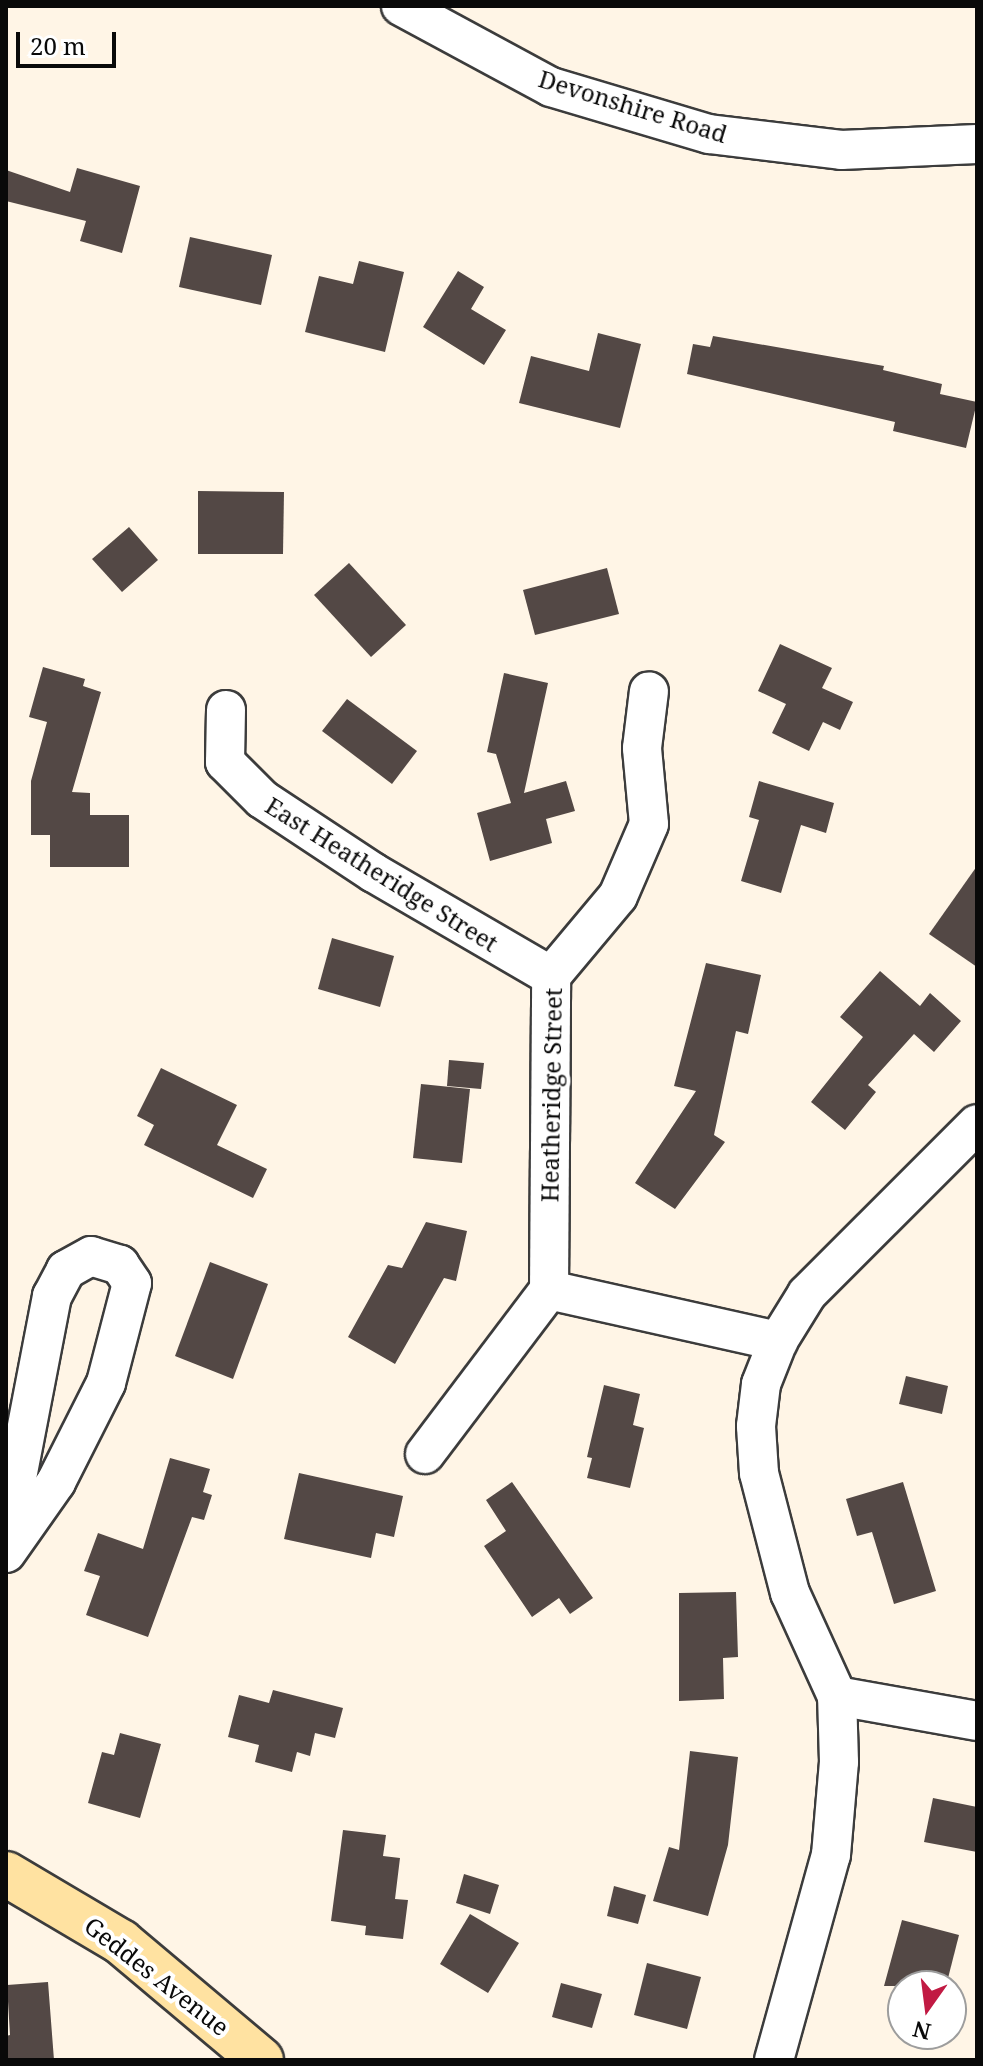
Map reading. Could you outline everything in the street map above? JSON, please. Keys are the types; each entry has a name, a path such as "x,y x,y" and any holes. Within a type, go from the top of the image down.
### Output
{"main road":[{"name":"Geddes Avenue","path":"6,1874 121,1942 261,2060"}],"street":[{"name":"Devonshire Road","path":"401,6 551,87 709,134 841,150 977,144"},
{"name":"Heatheridge Street","path":"549,1290 551,976 618,896 649,824 642,748 649,691"},
{"name":"East Heatheridge Street","path":"226,710 225,762 262,799 374,873 551,976"},
{"path":"774,2060 831,1855 839,1762 837,1696 790,1593 759,1473 756,1426 761,1384 778,1341 807,1294 977,1124"},
{"path":"91,1256 120,1265 132,1283 106,1383 56,1482 8,1549 14,1493 52,1296 66,1270 91,1256"},
{"path":"425,1454 549,1290 778,1341"},
{"path":"837,1696 977,1721"}],"building":[{"path":"77,168 140,186 122,253 80,241 86,221 6,201 6,170 70,192"},
{"path":"190,237 272,255 261,305 179,287"},
{"path":"359,261 404,272 385,352 305,332 319,276 353,284"},
{"path":"458,271 484,287 471,309 506,330 484,365 423,327"},
{"path":"598,333 641,344 620,428 519,403 531,356 589,371"},
{"path":"713,336 884,366 883,370 942,384 940,394 977,402 966,448 893,431 895,422 687,374 693,344 710,347"},
{"path":"198,491 284,492 283,554 198,554"},
{"path":"129,527 158,560 122,592 92,559"},
{"path":"349,563 406,625 371,657 314,595"},
{"path":"607,568 619,614 535,635 523,590"},
{"path":"780,644 832,668 822,688 853,702 840,730 823,722 809,751 772,733 786,704 758,691"},
{"path":"43,667 85,679 83,686 101,692 72,792 90,793 90,815 129,815 129,867 50,867 50,835 31,835 31,781 47,722 29,717"},
{"path":"504,673 548,683 524,793 566,781 575,811 546,819 552,843 490,861 477,813 511,803 496,754 487,752"},
{"path":"347,699 417,751 392,784 322,731"},
{"path":"759,781 834,803 826,833 801,825 781,893 741,881 759,820 749,817"},
{"path":"977,866 977,967 929,934"},
{"path":"332,938 394,956 380,1007 318,989"},
{"path":"706,963 761,975 748,1034 736,1031 714,1135 725,1142 675,1209 635,1183 696,1091 674,1086"},
{"path":"880,971 920,1006 930,993 961,1021 934,1052 914,1034 868,1085 876,1092 845,1130 811,1102 863,1037 840,1017"},
{"path":"449,1060 484,1063 481,1089 447,1086"},
{"path":"161,1068 237,1105 217,1145 267,1169 253,1198 144,1145 154,1125 137,1116"},
{"path":"421,1084 470,1089 462,1163 413,1158"},
{"path":"426,1222 467,1231 456,1281 444,1278 395,1364 348,1337 388,1265 402,1268"},
{"path":"210,1262 268,1284 233,1379 175,1356"},
{"path":"906,1376 948,1386 942,1414 899,1404"},
{"path":"604,1385 640,1394 633,1425 644,1428 630,1488 587,1478 592,1458 587,1457"},
{"path":"170,1458 210,1469 203,1492 212,1495 204,1520 192,1517 148,1637 86,1615 100,1576 84,1571 98,1533 143,1549"},
{"path":"299,1473 403,1496 394,1537 376,1533 371,1558 284,1539"},
{"path":"512,1482 593,1598 570,1614 559,1598 532,1617 484,1546 506,1531 486,1500"},
{"path":"903,1482 936,1591 894,1604 872,1532 857,1536 846,1499"},
{"path":"736,1592 738,1657 723,1658 724,1699 679,1701 679,1593"},
{"path":"273,1690 343,1708 335,1738 315,1733 310,1756 297,1752 292,1772 255,1762 259,1745 228,1737 239,1695 269,1703"},
{"path":"120,1733 161,1744 140,1818 88,1803 102,1752 114,1755"},
{"path":"690,1751 738,1757 728,1845 708,1916 653,1901 669,1847 679,1850"},
{"path":"933,1798 977,1807 977,1852 924,1842"},
{"path":"343,1830 386,1835 383,1856 400,1858 395,1899 408,1900 403,1939 365,1935 366,1926 331,1921"},
{"path":"464,1874 499,1885 490,1914 456,1903"},
{"path":"614,1886 646,1895 638,1924 607,1916"},
{"path":"470,1914 519,1943 488,1993 440,1964"},
{"path":"902,1920 959,1935 950,1970 888,1970"},
{"path":"647,1963 701,1977 687,2029 634,2015"},
{"path":"48,1982 54,2060 6,2060 6,2036 10,2035 7,1985"},
{"path":"561,1983 602,1994 592,2028 552,2017"}]}
